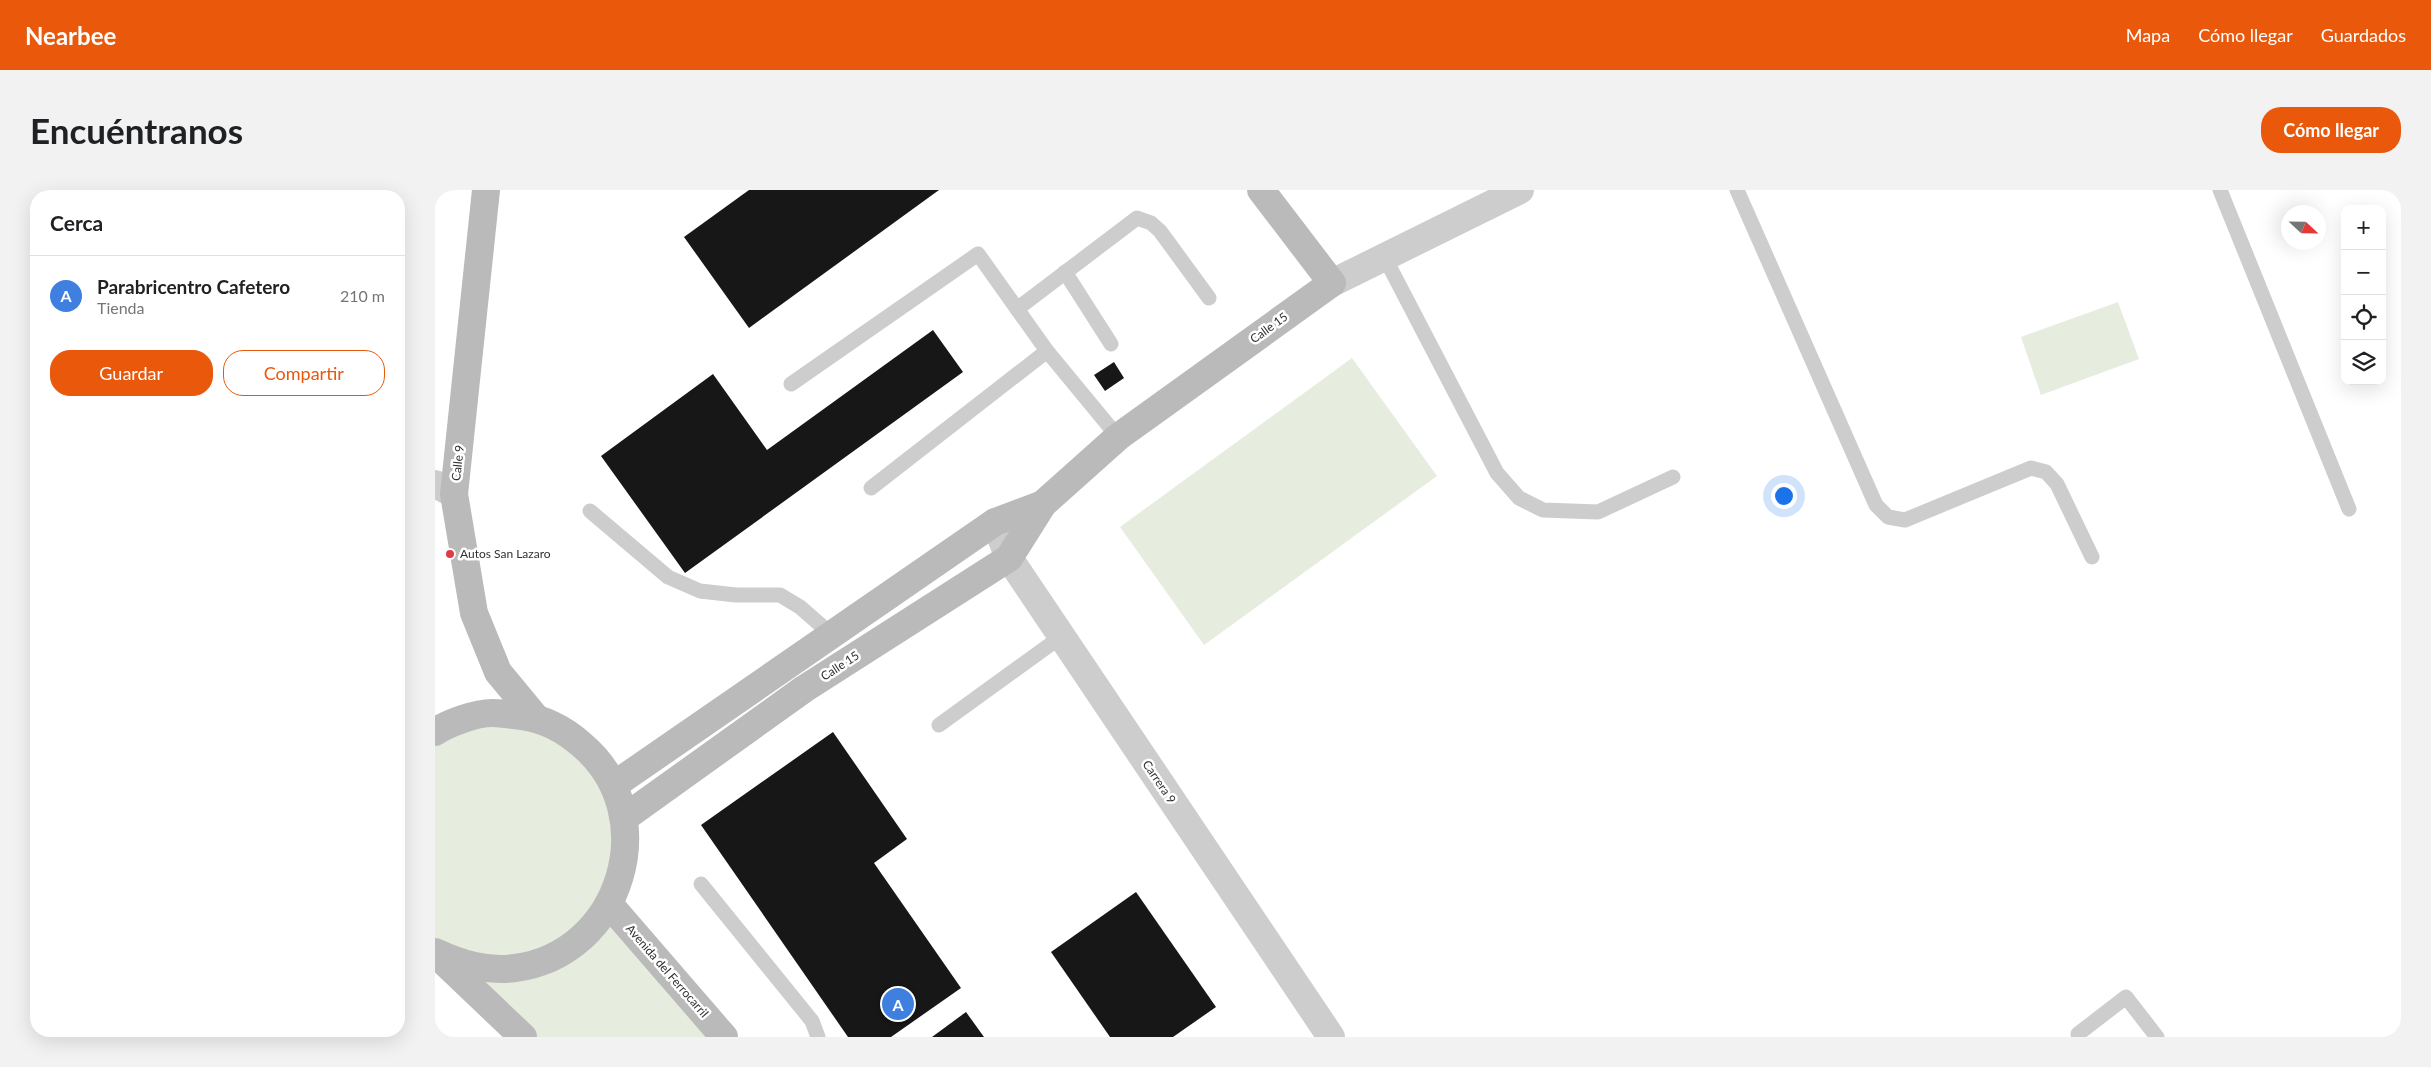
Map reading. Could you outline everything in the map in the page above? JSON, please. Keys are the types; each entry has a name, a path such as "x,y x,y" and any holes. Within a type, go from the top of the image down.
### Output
{"main road":[{"name":"Calle 9","path":"486,190 445,489 474,613 498,672 536,718"},
{"path":"1261,190 1331,283"},
{"name":"Calle 15","path":"625,818 804,689 1009,558 1043,504 1118,437 1331,283"},
{"name":"Calle 15","path":"614,785 995,522 1043,504"},
{"path":"435,732 447,724 491,713 536,718 568,732 595,756 614,785 625,818 626,848 621,878 609,904 585,934 570,947 544,960 516,968 487,968 459,963 435,952"},
{"name":"Avenida del Ferrocarril","path":"609,904 724,1037"},
{"path":"435,952 523,1037"}],"street":[{"name":"Calle 15","path":"1331,283 1520,190"},
{"name":"Carrera 9","path":"995,522 1009,558 1331,1037"}],"lane":[{"path":"1737,190 1876,505 1888,517 1905,520 2031,468 2046,472 2057,484 2092,557"},
{"path":"2220,190 2349,510"},
{"path":"1017,309 1137,218 1151,223 1160,231 1209,298"},
{"path":"791,384 978,254 1047,351 1118,437"},
{"path":"1385,258 1497,473 1519,498 1543,510 1598,512 1673,477"},
{"path":"1065,272 1111,344"},
{"path":"871,488 1047,351"},
{"path":"590,511 668,577 700,591 736,595 780,595 799,607 831,634"},
{"path":"939,725 1062,636"},
{"path":"701,884 812,1021 818,1037"},
{"path":"2078,1034 2126,997 2157,1037"}],"shaded area":[{"path":"2118,302 2139,359 2041,395 2021,337"},
{"path":"1352,358 1437,476 1204,645 1120,527"},
{"path":"536,718 614,785 609,904 724,1037 523,1037 435,953 435,732"}],"building":[{"path":"749,190 939,190 749,328 684,237"},
{"path":"933,330 963,372 685,573 601,456 713,374 767,450"},
{"path":"1114,362 1124,378 1105,391 1094,375"},
{"path":"833,732 907,839 874,863 961,988 891,1037 848,1037 701,825"},
{"path":"1136,892 1216,1007 1173,1037 1110,1037 1051,952"},
{"path":"966,1012 984,1037 932,1037"}],"place":[{"name":"Autos San Lazaro","path":"450,554"},
{"name":"Parabricentro Cafetero","path":"898,1004"}]}
